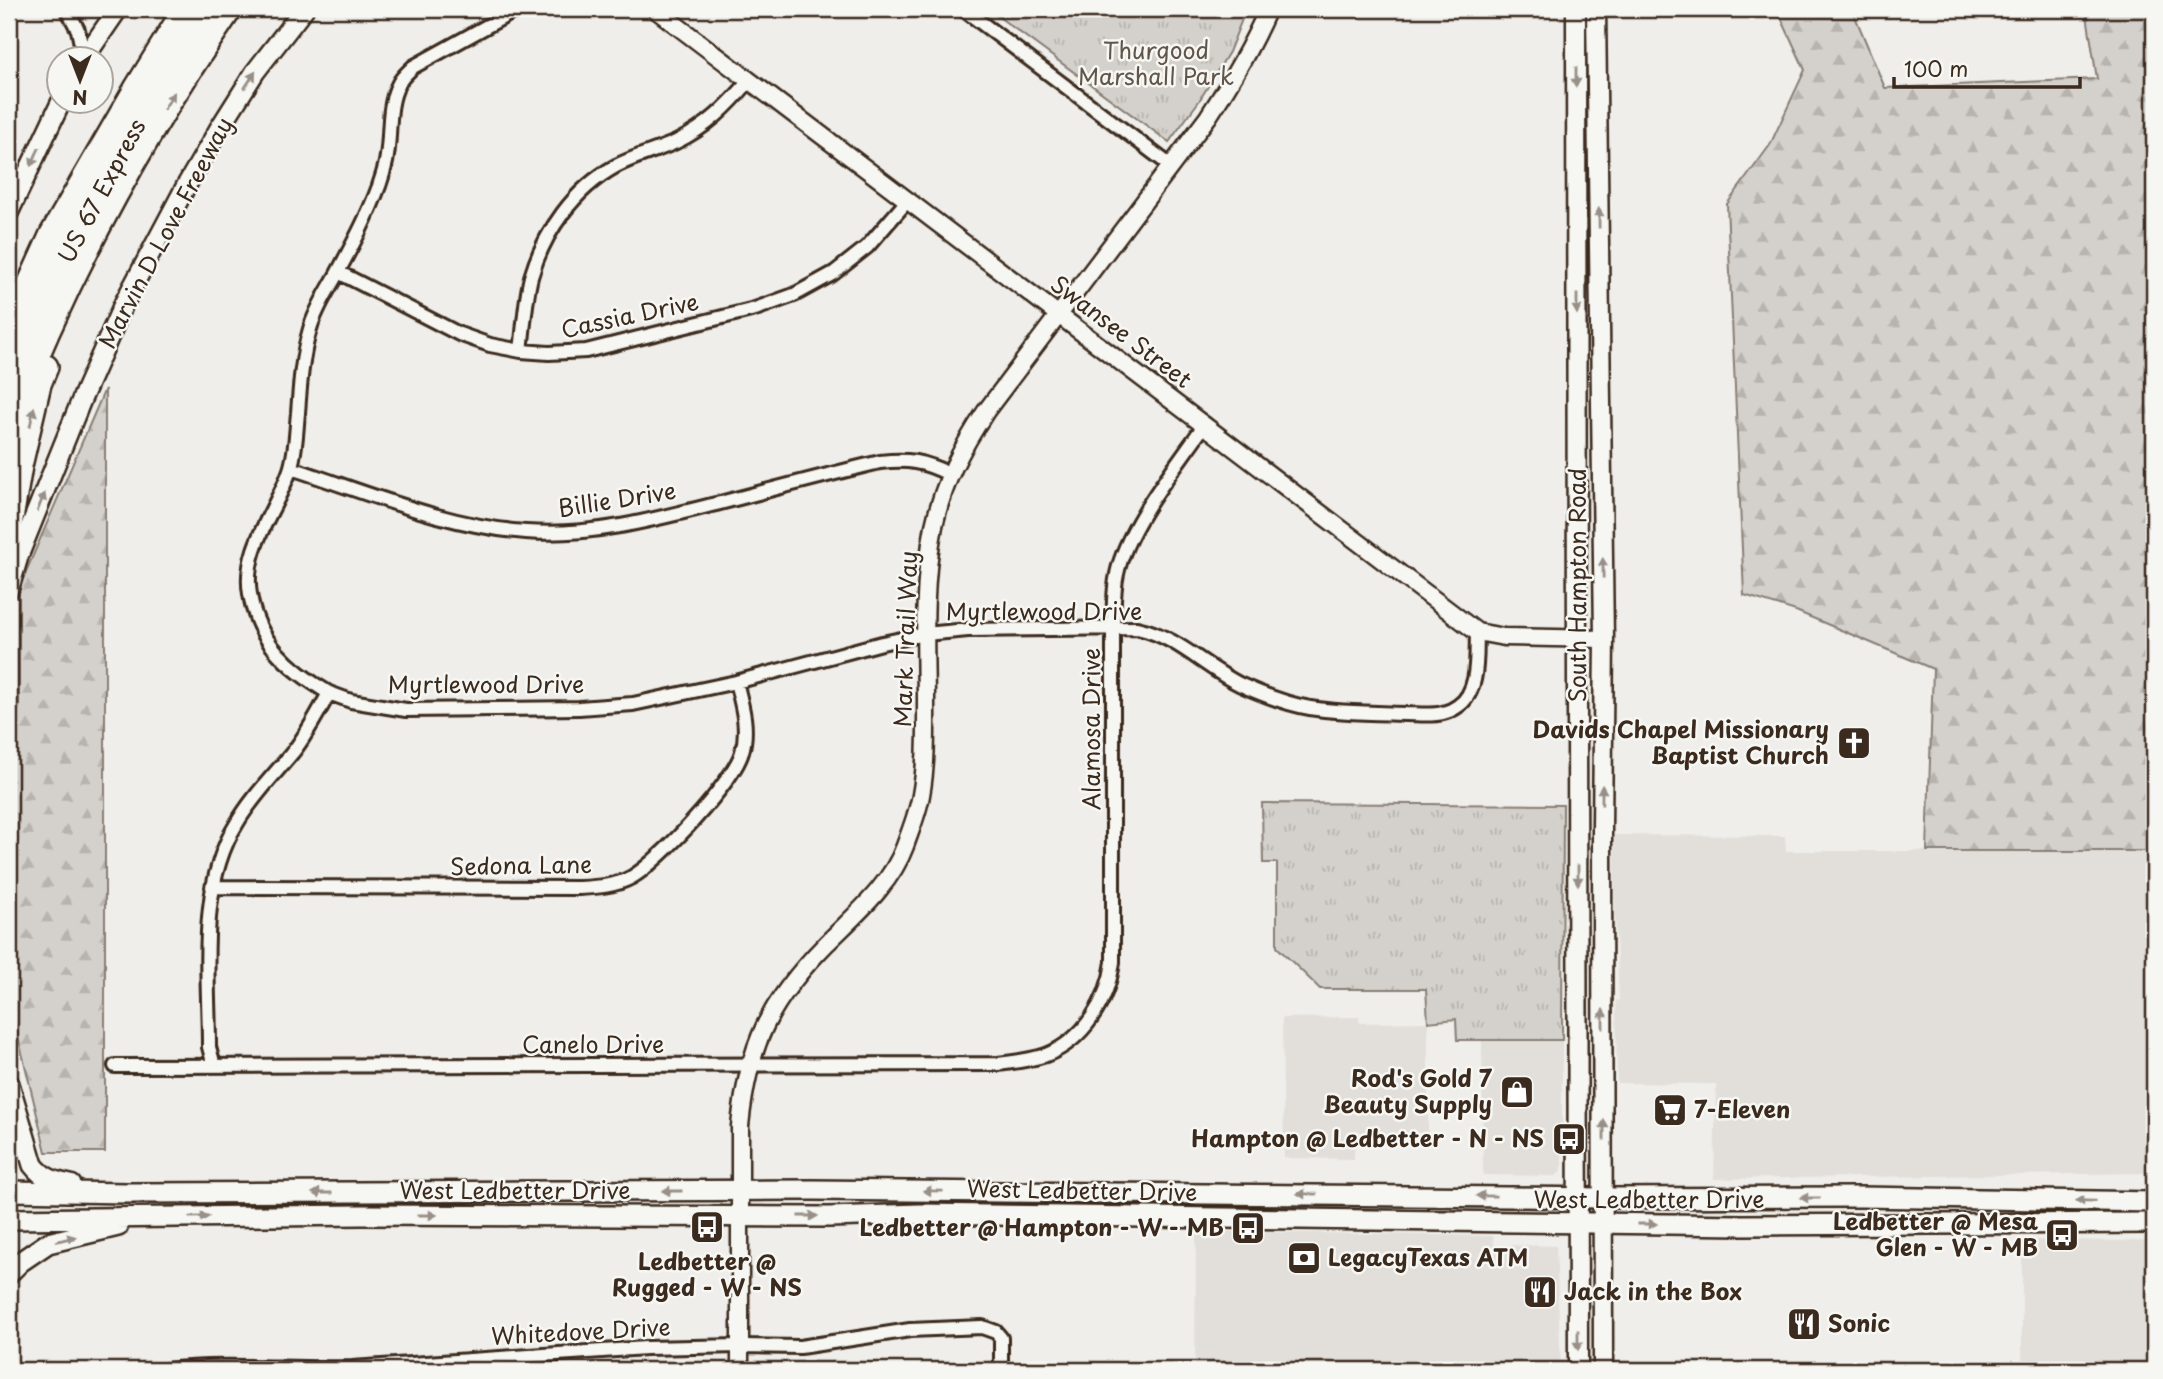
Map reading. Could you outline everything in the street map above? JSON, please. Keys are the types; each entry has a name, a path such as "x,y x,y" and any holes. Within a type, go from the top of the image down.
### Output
{"highway":[{"path":"9,292 52,234 185,9"},
{"name":"US 67 Express","path":"9,381 96,194 154,94 209,9"},
{"path":"9,425 92,238 147,136 230,9"},
{"path":"9,329 52,234"},
{"path":"9,531 39,384 92,238"}],"main road":[{"path":"93,46 118,9"},
{"name":"Marvin D Love Freeway","path":"9,589 19,555 124,303 219,129 255,72 304,9"},
{"name":"South Hampton Road","path":"1576,9 1578,1370"},
{"name":"South Hampton Road","path":"1596,9 1604,639 1604,1370"},
{"path":"9,212 54,116"},
{"path":"1577,458 1602,459"},
{"path":"1577,824 1602,829"},
{"path":"9,1084 33,1165 40,1175 54,1181 127,1193"},
{"name":"West Ledbetter Drive","path":"9,1191 362,1193 740,1190 1579,1198 1861,1197 2154,1202"},
{"path":"362,1193 362,1215"},
{"path":"1372,1221 1376,1195"},
{"path":"1861,1197 1861,1225"},
{"path":"2042,1222 2099,1217 2120,1210 2126,1202"},
{"name":"West Ledbetter Drive","path":"9,1220 362,1215 829,1217 920,1214 1579,1224 2154,1223"},
{"path":"9,1273 48,1243 161,1217"}],"street":[{"path":"67,9 78,30 81,46"},
{"name":"Myrtlewood Drive","path":"518,9 425,60 400,81 393,96 387,157 380,183 319,306 306,347 291,468 252,556 248,573 249,593 258,622 277,654 288,666 329,693 351,701 406,710 632,705 736,682 925,634 968,630 1137,628 1170,639 1238,683 1310,708 1374,713 1443,713 1459,706 1469,693 1476,672 1477,632"},
{"name":"Swansee Street","path":"655,9 1477,632 1504,637 1604,639"},
{"path":"963,9 1171,166"},
{"name":"Mark Trail Way","path":"740,1370 740,1126 750,1065 763,1028 785,992 888,877 904,850 915,818 924,776 926,741 925,634 929,561 934,525 949,474 986,411 1208,117 1238,72 1268,9"},
{"path":"521,351 528,292 540,254 552,228 574,199 597,177 618,165 675,142 700,128 726,109 749,82"},
{"name":"Cassia Drive","path":"338,272 458,334 490,345 549,354 586,351 755,309 794,295 834,273 867,247 908,200"},
{"name":"Alamosa Drive","path":"1066,1044 1085,1028 1102,1001 1111,977 1113,962 1113,628 1116,574 1128,540 1205,424"},
{"name":"Billie Drive","path":"291,468 447,518 486,527 540,532 598,529 650,520 880,462 907,459 930,464 949,474"},
{"name":"Sedona Lane","path":"212,887 579,888 620,883 649,865 717,794 733,773 742,752 745,735 745,716 736,682"},
{"path":"214,1066 209,1047 209,911 212,887 226,844 236,825 248,806 294,750 329,693"},
{"name":"Canelo Drive","path":"115,1066 998,1064 1048,1054 1066,1044"},
{"name":"Whitedove Drive","path":"166,1370 222,1366 352,1368 646,1348 800,1347 910,1330 982,1328 996,1332 1001,1338 1002,1370"}],"shaded area":[{"path":"1615,835 1785,836 1786,851 2154,851 2154,1173 1714,1179 1716,1084 1617,1083 1616,1001 1619,1000"},
{"path":"1359,1017 1360,1023 1428,1022 1428,1136 1360,1136 1360,1131 1355,1131 1354,1159 1284,1158 1282,1018"},
{"path":"1562,1040 1562,1170 1556,1176 1483,1175 1482,1041"},
{"path":"1196,1231 1493,1236 1494,1245 1556,1246 1561,1370 1195,1370"},
{"path":"2022,1240 2154,1241 2154,1370 2022,1370"}],"green space":[{"name":"Thurgood Marshall Park","path":"988,9 1246,9 1229,52 1199,101 1169,142"},
{"path":"1777,9 1852,9 1885,88 2097,79 2086,9 2154,9 2154,851 1927,851 1933,669 1796,611 1744,595 1727,204 1770,145 1805,70"},
{"path":"105,389 105,1152 46,1152 9,999 9,752 19,706 19,588"},
{"path":"1262,803 1563,805 1562,1040 1457,1040 1456,1019 1428,1022 1426,989 1320,989 1277,947 1277,863 1263,863"}],"place":[{"name":"Davids Chapel Missionary Baptist Church","path":"1854,743"},
{"name":"Rod's Gold 7 Beauty Supply","path":"1517,1092"},
{"name":"7-Eleven","path":"1670,1110"},
{"name":"Hampton @ Ledbetter - N - NS","path":"1569,1139"},
{"name":"Ledbetter @ Rugged - W - NS","path":"707,1227"},
{"name":"Ledbetter @ Hampton - W - MB","path":"1248,1228"},
{"name":"Ledbetter @ Mesa Glen - W - MB","path":"2062,1235"},
{"name":"LegacyTexas ATM","path":"1304,1258"},
{"name":"Jack in the Box","path":"1540,1292"},
{"name":"Sonic","path":"1804,1324"}]}
